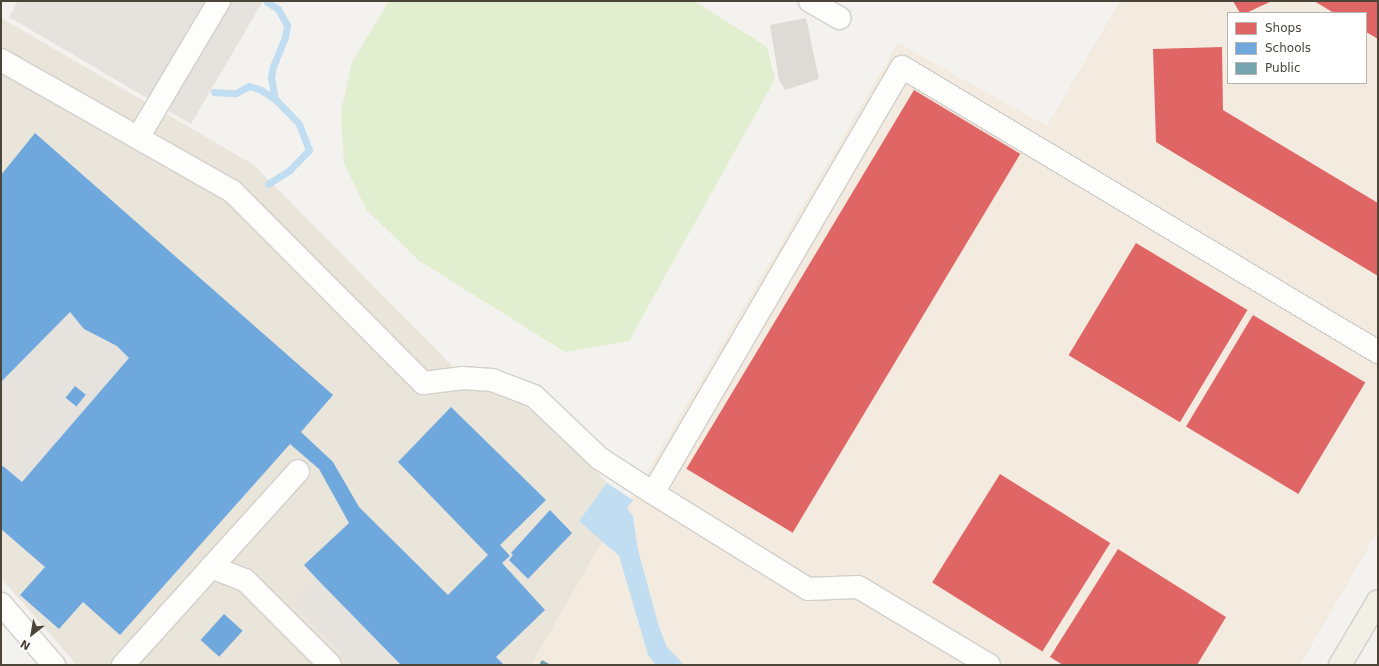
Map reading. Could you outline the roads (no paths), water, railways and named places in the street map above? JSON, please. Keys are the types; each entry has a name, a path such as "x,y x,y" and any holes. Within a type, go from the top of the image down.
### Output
{"main road":[{"path":"1340,665 1378,601"}],"lane":[{"path":"139,136 219,1"},
{"path":"810,1 839,18"},
{"path":"1,60 139,136 232,191 423,383 462,378 492,380 534,396 599,458 808,589 858,587 989,665"},
{"path":"653,493 902,67 1378,352"},
{"path":"123,665 298,471"},
{"path":"211,567 245,580 330,665"},
{"path":"1,604 54,665"}],"water":[{"path":"607,483 633,500 627,508 633,516 638,550 659,627 667,647 684,665 656,665 648,655 619,556 579,521"}],"waterway":[{"path":"267,2 278,9 287,25 285,37 273,66 271,77 275,99"},
{"path":"214,92 236,93 249,86 261,90 275,99 299,124 309,150 290,170 268,184"}]}
